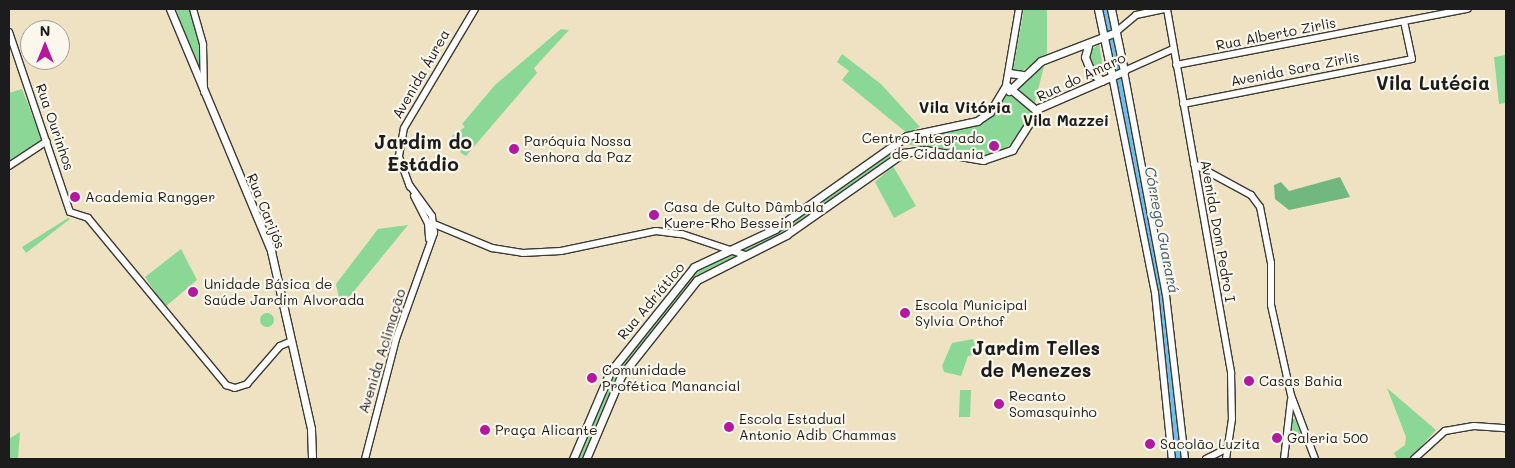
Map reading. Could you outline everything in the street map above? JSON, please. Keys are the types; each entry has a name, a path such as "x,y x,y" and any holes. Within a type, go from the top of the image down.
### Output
{"main road":[{"name":"Rua Carijós","path":"170,9 202,95 267,240 311,429 312,459"},
{"path":"1098,9 1110,34 1118,73"},
{"path":"1111,9 1110,34 1118,73"},
{"name":"Rua Adriático","path":"573,459 616,364 682,278 732,249 783,223 901,140 928,130 971,124 995,106 1009,87 1046,59 1088,46 1110,34"},
{"path":"1088,46 1085,57 1091,72 1102,81"},
{"path":"1009,73 1023,75"},
{"name":"Rua do Amaro","path":"1009,87 1037,111 1118,73"},
{"path":"901,140 908,151 925,150 983,160 1012,150 1037,111"},
{"name":"Rua Adriático","path":"586,459 618,382 658,327 697,280 804,224 908,151"},
{"path":"795,215 804,224"},
{"path":"783,223 788,226 786,235"}],"street":[{"path":"192,9 203,45 206,80 202,95"},
{"name":"Avenida Áurea","path":"431,223 409,184 399,156 404,128 475,9"},
{"path":"1009,87 1009,73 1019,9"},
{"path":"1110,34 1136,15 1165,9"},
{"name":"Avenida Dom Pedro I","path":"1165,9 1232,378 1226,459"},
{"name":"Rua Alberto Zirlis","path":"1176,65 1468,9"},
{"name":"Avenida Sara Zirlis","path":"1183,104 1412,59 1404,22"},
{"name":"Rua Ourinhos","path":"9,32 70,212 88,218 226,385 235,388 247,384 280,346 292,341"},
{"name":"Rua do Amaro","path":"1118,73 1173,49"},
{"path":"1118,73 1166,295 1186,458"},
{"path":"1118,73 1156,298 1172,459"},
{"path":"9,166 47,141"},
{"path":"1194,164 1251,195 1260,207 1271,263 1272,305 1291,395 1314,459"},
{"path":"431,223 492,248 523,253 561,251 656,231 732,249 745,255"},
{"name":"Avenida Aclimação","path":"365,459 396,339 427,251 431,223"},
{"path":"1284,459 1291,395"},
{"path":"1414,459 1446,431 1466,426 1506,428"},
{"path":"1206,459 1228,448"}],"green space":[{"path":"176,9 189,9 193,18 201,48 200,81"},
{"path":"1024,9 1047,9 1047,54 1022,71 1013,70"},
{"path":"561,29 569,30 534,68 537,73 466,156 461,153 452,136 465,127 462,124 495,85"},
{"path":"1099,44 1104,73 1102,77 1096,77 1086,54"},
{"path":"842,54 881,84 920,127 907,133 842,80 849,71 837,62"},
{"path":"1506,55 1506,103 1499,104 1494,57"},
{"path":"1045,62 1034,106 1013,89"},
{"path":"22,89 42,140 9,161 9,93"},
{"path":"1009,93 1033,112 1015,141 1000,152 982,157 905,144 905,140 927,133 979,124"},
{"path":"899,144 904,150 796,226 696,278 619,375 583,459 576,459 612,374 696,269 766,236"},
{"path":"893,166 916,206 894,218 875,182"},
{"path":"1340,177 1350,197 1289,210 1275,199 1274,185 1281,182 1289,191"},
{"path":"68,218 70,219 26,253 22,247"},
{"path":"408,225 341,307 336,284 378,229"},
{"path":"181,249 197,280 165,307 145,277"},
{"path":"264,313 270,313 274,320 270,327 264,327 260,323 260,317"},
{"path":"973,339 977,354 968,356 961,376 944,372 942,366 952,343"},
{"path":"1387,388 1436,430 1410,459 1397,459 1394,453 1405,445 1406,437"},
{"path":"960,390 971,390 970,417 959,417"},
{"path":"1295,418 1304,441 1292,446 1292,420"},
{"path":"20,432 18,459 9,459 9,439"}],"waterway":[{"name":"Córrego Guarará","path":"1104,9 1159,284 1179,459"}],"place":[{"name":"Centro Integrado de Cidadania","path":"994,146"},
{"name":"Paróquia Nossa Senhora da Paz","path":"514,149"},
{"name":"Academia Rangger","path":"75,197"},
{"name":"Casa de Culto Dâmbala Kuere-Rho Bessein","path":"654,215"},
{"name":"Unidade Básica de Saúde Jardim Alvorada","path":"193,292"},
{"name":"Escola Municipal Sylvia Orthof","path":"905,313"},
{"name":"Comunidade Profética Manancial","path":"592,378"},
{"name":"Casas Bahia","path":"1249,381"},
{"name":"Recanto Somasquinho","path":"999,404"},
{"name":"Escola Estadual Antonio Adib Chammas","path":"729,427"},
{"name":"Praça Alicante","path":"485,430"},
{"name":"Galeria 500","path":"1277,438"},
{"name":"Sacolão Luzita","path":"1150,444"}],"district":[{"name":"Vila Lutécia","path":"1433,83"},
{"name":"Vila Vitória","path":"965,107"},
{"name":"Vila Mazzei","path":"1066,121"},
{"name":"Jardim do Estádio","path":"423,153"},
{"name":"Jardim Telles de Menezes","path":"1036,359"}]}
